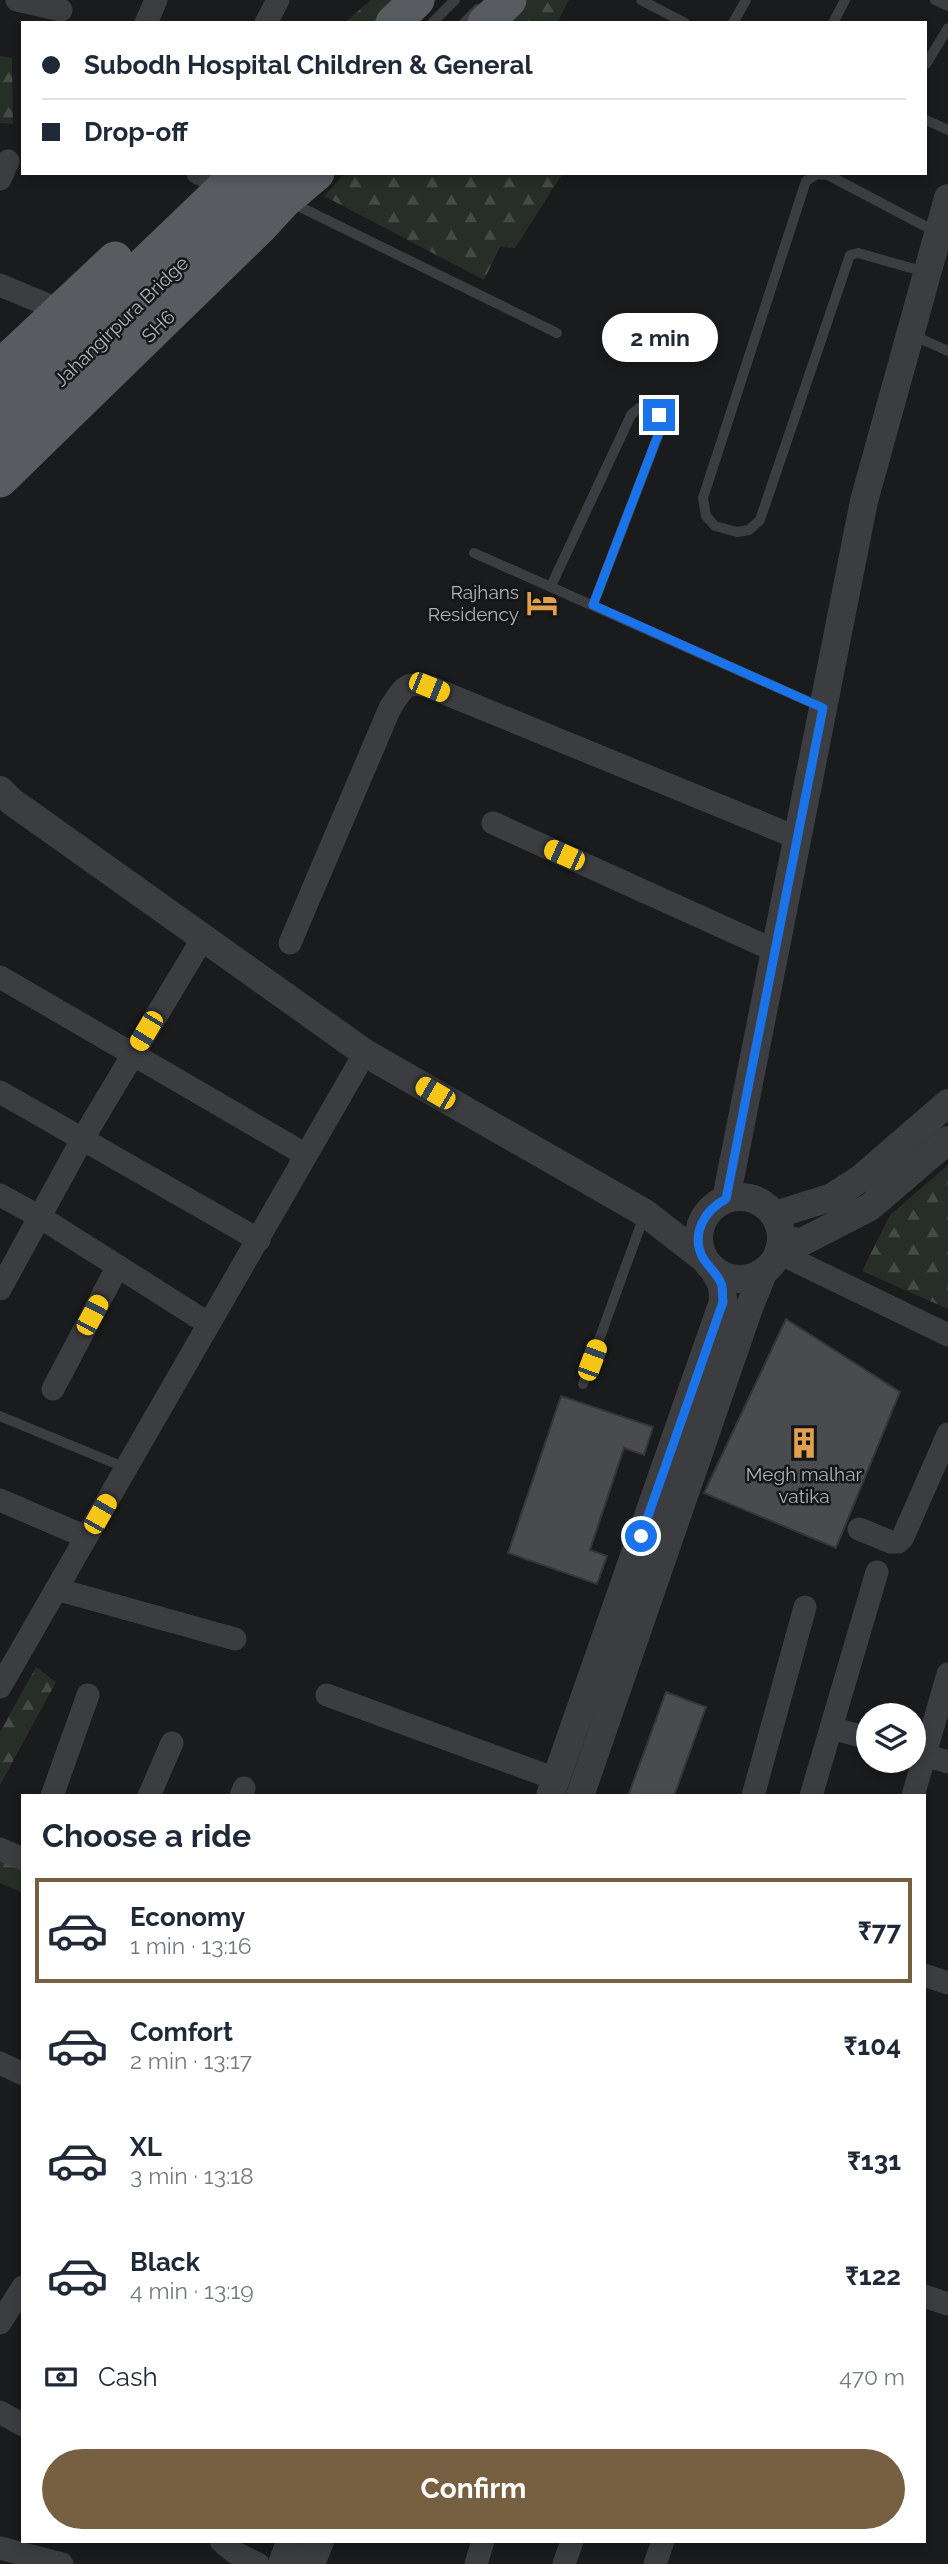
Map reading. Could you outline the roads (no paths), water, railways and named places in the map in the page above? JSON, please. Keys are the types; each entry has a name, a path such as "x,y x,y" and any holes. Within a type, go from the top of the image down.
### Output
{"main road":[{"path":"395,21 417,0"},
{"path":"487,21 509,0"},
{"name":"SH6","path":"0,480 261,226 288,186 313,175"},
{"path":"0,367 60,310 219,181 288,186"},
{"name":"Jahangirpura Bridge","path":"0,402 219,181"},
{"name":"Jahangirpura Bridge","path":"0,438 219,181"}],"street":[{"path":"17,0 61,10"},
{"path":"147,21 156,0"},
{"path":"267,21 278,0"},
{"path":"327,1695 553,1787 723,1302 722,1285 699,1245 699,1230 704,1217 720,1202 738,1143 864,501 948,198"},
{"path":"0,285 60,310"},
{"path":"290,943 390,708 404,687 415,683 798,838"},
{"path":"4,796 365,1053 645,1213 725,1277 751,1279 773,1238 860,1179 948,1103"},
{"path":"493,823 776,951"},
{"path":"0,1289 83,1138 203,938"},
{"path":"0,977 306,1155"},
{"path":"0,1687 365,1053"},
{"path":"0,1092 259,1240"},
{"path":"773,1238 802,1242 870,1207 948,1140"},
{"path":"581,1794 773,1238 748,1177 738,1143"},
{"path":"0,1195 40,1217 209,1324"},
{"path":"645,1213 681,1215 720,1202 748,1198 773,1238 948,1335"},
{"path":"53,1389 118,1266"},
{"path":"859,1529 891,1542 898,1542 903,1537 948,1434"},
{"path":"0,1500 86,1537"},
{"path":"812,1794 877,1572"},
{"path":"56,1589 235,1639"},
{"path":"754,1794 805,1607"},
{"path":"926,1734 948,1674"},
{"path":"53,1794 88,1695"},
{"path":"831,1728 856,1735"},
{"path":"150,1794 172,1742"},
{"path":"926,1755 948,1762"},
{"path":"912,1794 916,1773"},
{"path":"0,1849 21,1858"},
{"path":"926,1976 948,1983"},
{"path":"0,2323 21,2290"},
{"path":"926,2297 948,2304"},
{"path":"0,2412 21,2424"},
{"path":"227,2543 234,2552 258,2564"},
{"path":"282,2564 289,2543"},
{"path":"311,2564 319,2543"},
{"path":"476,2564 482,2543"},
{"path":"564,2564 571,2543"},
{"path":"655,2564 662,2543"},
{"path":"0,2548 52,2563"}],"lane":[{"path":"434,21 455,0"},
{"path":"466,21 488,0"},
{"path":"641,0 681,21"},
{"path":"734,21 746,0"},
{"path":"834,21 845,0"},
{"path":"936,0 948,6"},
{"path":"927,62 948,28"},
{"path":"927,120 948,130"},
{"path":"815,175 806,181 703,498 709,522 737,531 749,530 760,520 850,255 858,253 927,272"},
{"path":"822,175 938,233"},
{"path":"288,186 557,333"},
{"path":"910,334 948,351"},
{"path":"551,586 631,415 639,408 649,409 659,415 663,422 593,605"},
{"path":"474,553 823,708"},
{"path":"583,1384 645,1213"},
{"path":"0,1416 126,1468"}],"place":[{"name":"Rajhans Residency","path":"542,603"},
{"name":"Megh malhar vatika","path":"804,1443"}]}
